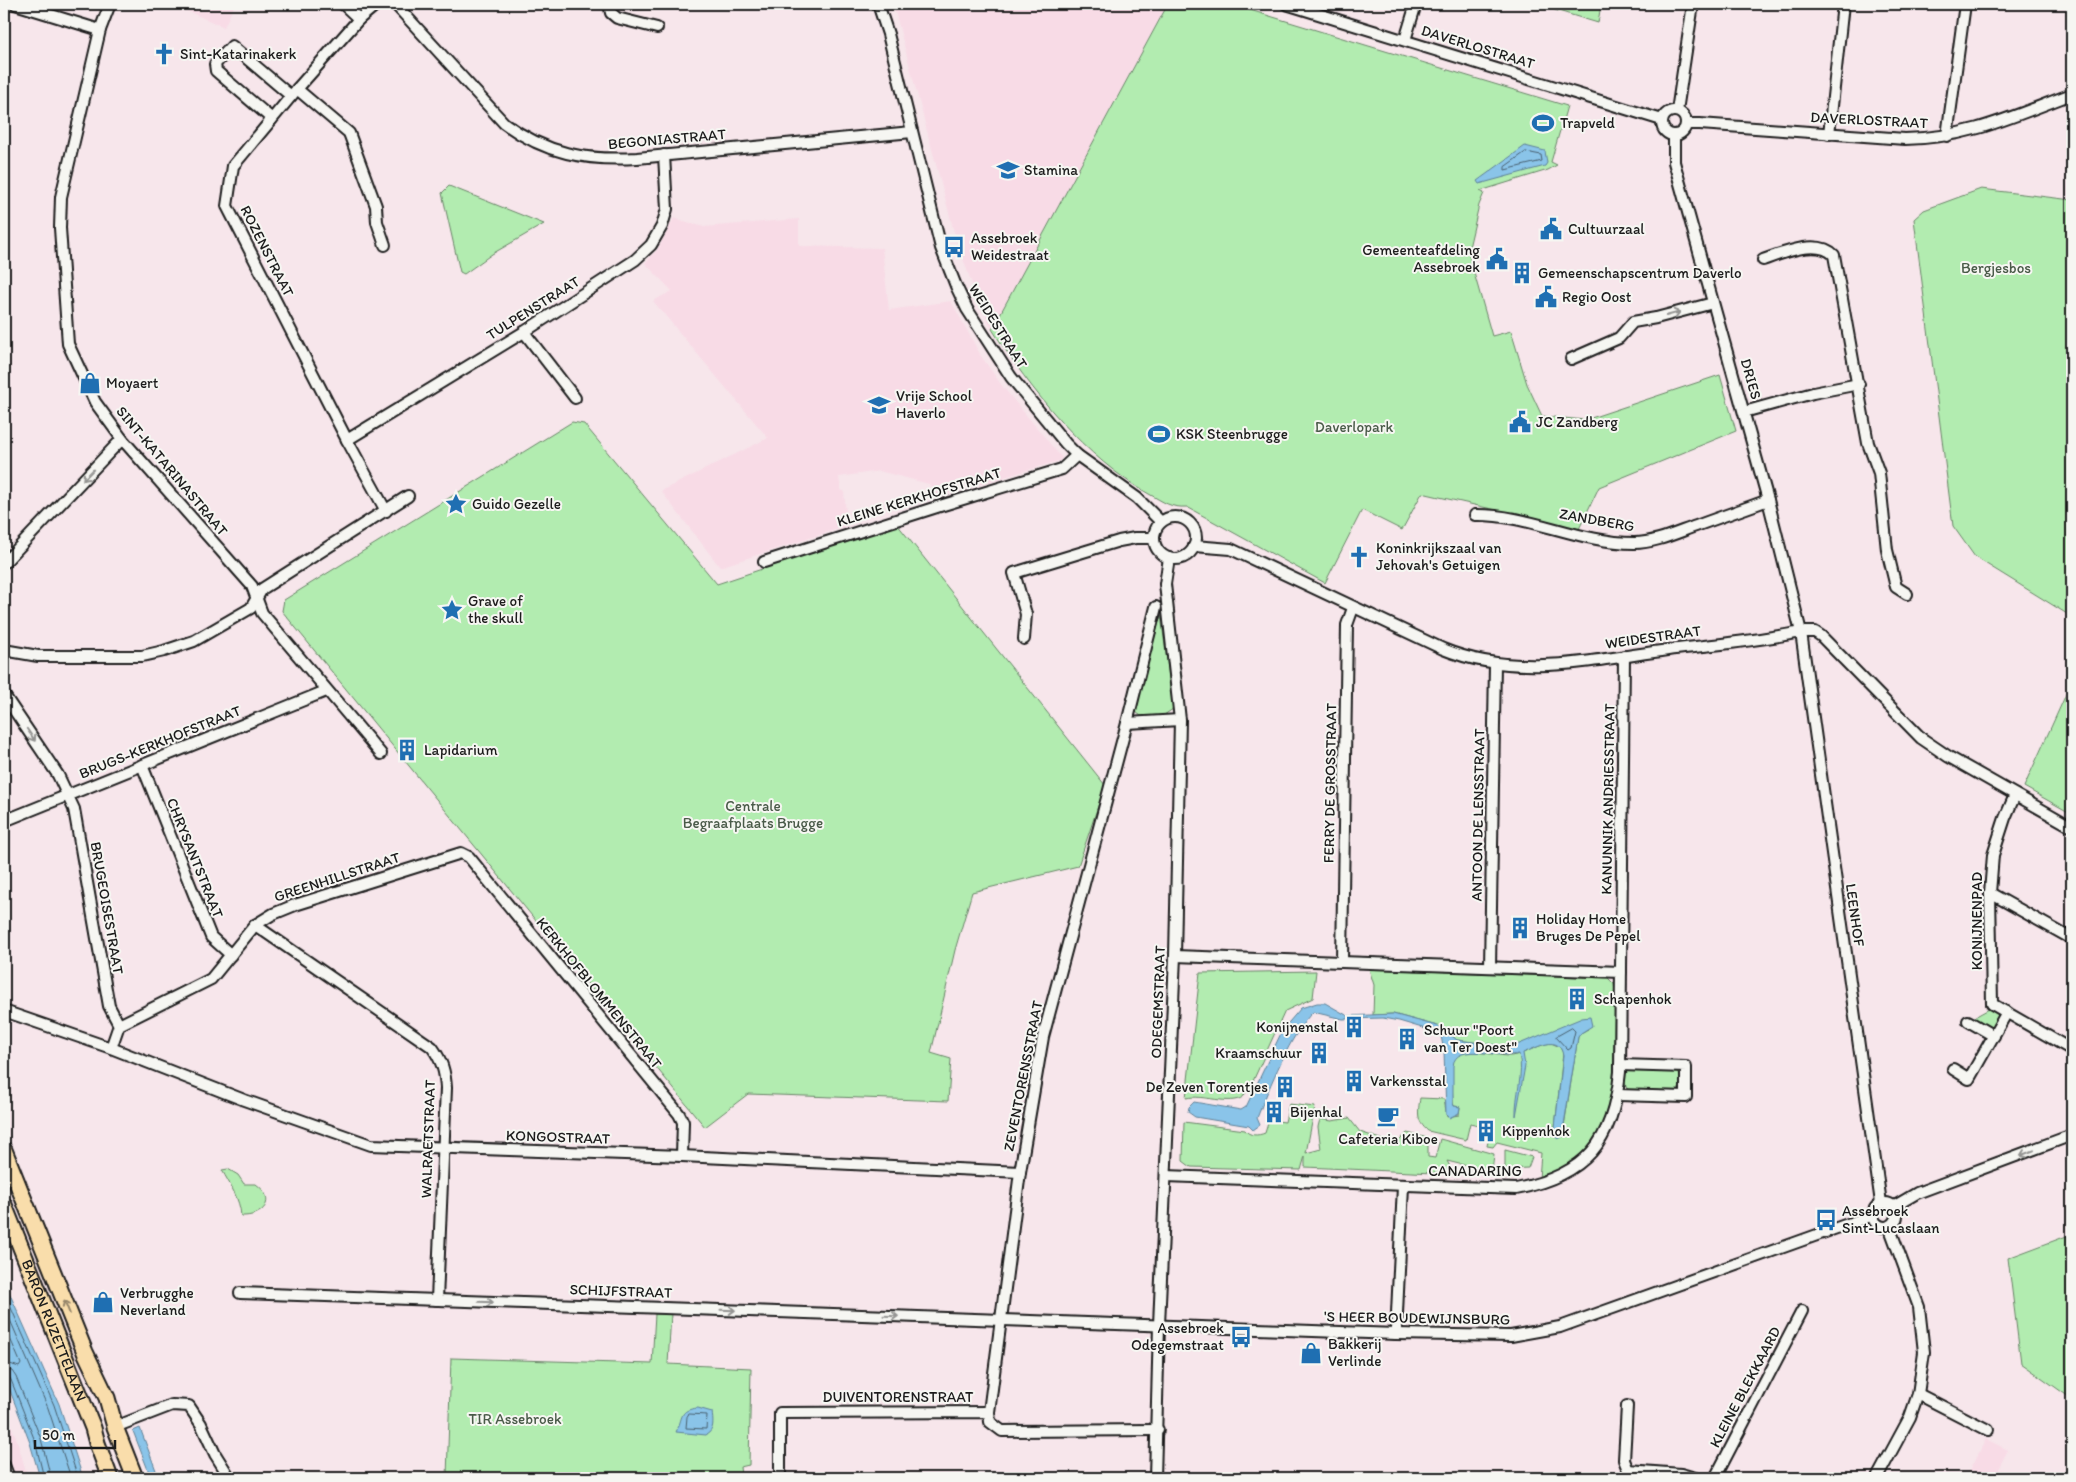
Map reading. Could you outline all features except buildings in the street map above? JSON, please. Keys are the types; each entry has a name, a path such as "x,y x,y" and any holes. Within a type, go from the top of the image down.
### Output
{"main road":[{"name":"BARON RUZETTELAAN","path":"4,1150 85,1352 108,1398 115,1427 135,1478"},
{"name":"BARON RUZETTELAAN","path":"4,1206 93,1428 110,1478"},
{"name":"BARON RUZETTELAAN","path":"93,1428 109,1449 120,1478"}],"street":[{"path":"15,4 100,30"},
{"name":"SINT-KATARINASTRAAT","path":"110,4 100,30 61,197 60,228 68,344 95,402 122,439 252,586 257,599"},
{"path":"343,4 359,19"},
{"name":"ROZENSTRAAT","path":"377,4 359,19 232,166 227,206 347,440 386,511"},
{"name":"BEGONIASTRAAT","path":"395,4 504,123 519,134 549,148 573,156 610,160 912,132"},
{"path":"609,4 612,13 617,18 657,28"},
{"name":"WEIDESTRAAT","path":"878,4 888,34 941,248 964,304 1011,377 1066,444 1077,455 1137,498 1161,522"},
{"name":"DAVERLOSTRAAT","path":"1286,4 1662,120"},
{"path":"1405,40 1416,4"},
{"path":"1677,110 1693,4"},
{"path":"1830,134 1843,4"},
{"path":"1947,136 1965,4"},
{"path":"272,119 216,72 215,64 232,46 349,133 376,206 377,222 384,245"},
{"name":"DAVERLOSTRAAT","path":"1686,124 1905,139 1947,136 1986,127 2072,94"},
{"path":"1677,110 1685,116 1686,124 1682,132 1674,135 1666,132 1662,120 1666,113 1677,110"},
{"name":"DRIES","path":"1674,135 1674,162 1768,500 1801,632"},
{"name":"TULPENSTRAAT","path":"347,440 524,332 635,260 651,245 662,226 667,209 664,155"},
{"path":"1762,260 1782,253 1813,247 1829,249 1834,255 1859,384 1868,443 1880,480 1887,550 1896,587 1907,594"},
{"path":"1571,359 1619,338 1633,322 1713,303"},
{"path":"524,332 575,398"},
{"path":"1744,412 1813,393 1859,384"},
{"path":"4,563 122,439"},
{"name":"KLEINE KERKHOFSTRAAT","path":"764,562 1062,469 1077,455"},
{"path":"4,650 38,656 142,656 194,641 251,608 262,589 408,496"},
{"name":"ZANDBERG","path":"1475,515 1496,515 1578,534 1634,543 1651,542 1768,500"},
{"path":"1176,516 1187,520 1194,530 1196,537 1194,546 1186,556 1176,559 1169,558 1161,554 1155,546 1156,527 1161,522 1169,517 1176,516"},
{"path":"1024,639 1026,614 1014,572 1118,541 1135,538 1154,538"},
{"name":"WEIDESTRAAT","path":"1194,546 1231,549 1353,608 1460,656 1495,664 1548,666 1801,632 1815,632 1921,738 1949,757 2072,827"},
{"name":"ODEGEMSTRAAT","path":"1156,1478 1160,1325 1175,956 1180,720 1165,584 1169,558"},
{"path":"257,599 262,613 381,754"},
{"name":"ZEVENTORENSSTRAAT","path":"989,1412 1020,1172 1043,1037 1127,723 1156,606"},
{"name":"FERRY DE GROSSTRAAT","path":"1342,961 1347,625 1353,608"},
{"name":"LEENHOF","path":"1801,632 1881,1203"},
{"name":"KANUNNIK ANDRIESSTRAAT","path":"1621,972 1624,656"},
{"name":"ANTOON DE LENSSTRAAT","path":"1490,967 1495,664"},
{"name":"BRUGS-KERKHOFSTRAAT","path":"4,821 326,691"},
{"name":"BRUGEOISESTRAAT","path":"4,695 58,775 74,809 109,1006 119,1025"},
{"path":"1127,723 1180,720"},
{"name":"CHRYSANTSTRAAT","path":"142,765 211,937 231,955"},
{"name":"KONIJNENPAD","path":"2015,795 1993,855 1990,893 1992,1004 2072,1050"},
{"name":"GREENHILLSTRAAT","path":"119,1025 211,979 255,925 273,914 294,905 454,854 461,853 469,857"},
{"name":"KERKHOFBLOMMENSTRAAT","path":"469,857 679,1114 683,1122 682,1156"},
{"path":"1990,893 2072,939"},
{"name":"WALRAETSTRAAT","path":"255,925 432,1047 441,1060 445,1071 437,1300"},
{"path":"1175,956 1621,972"},
{"name":"CANADARING","path":"1166,1176 1516,1189 1558,1178 1576,1168 1596,1148 1606,1133 1618,1095 1621,972"},
{"path":"4,1011 111,1048 119,1025"},
{"path":"1953,1069 1969,1079 2007,1012"},
{"path":"1968,1021 1994,1036"},
{"name":"KONGOSTRAAT","path":"111,1048 244,1100 371,1145 682,1156 1020,1172"},
{"path":"1618,1095 1686,1097 1686,1066 1620,1065"},
{"path":"1893,1207 1917,1193 2072,1135"},
{"path":"1396,1334 1403,1186"},
{"path":"1881,1203 1889,1204 1897,1214 1896,1219 1890,1226 1879,1225 1872,1215 1875,1207 1881,1203"},
{"name":"'S HEER BOUDEWIJNSBURG","path":"1002,1320 1396,1334 1510,1336 1560,1327 1872,1215"},
{"path":"1877,1478 1910,1417 1918,1394 1924,1352 1918,1307 1890,1226"},
{"name":"SCHIJFSTRAAT","path":"240,1293 1002,1320"},
{"name":"KLEINE BLEKKAARD","path":"1715,1478 1802,1311"},
{"path":"1918,1394 1988,1430"},
{"path":"115,1427 172,1405 188,1406 201,1424 215,1454 230,1478"},
{"path":"1627,1406 1624,1460 1628,1470 1681,1474 1695,1478"},
{"name":"DUIVENTORENSTRAAT","path":"780,1478 780,1413 989,1412 990,1422 995,1428 1002,1431 1158,1430"},
{"path":"4,1465 9,1478"}],"shaded area":[{"path":"171,4 235,4 224,27"},
{"name":"Stamina","path":"893,4 1168,4 992,329 972,284 956,239"},
{"name":"Vrije School Haverlo","path":"674,218 704,227 799,219 799,246 882,248 889,310 951,301 981,356 1003,387 1062,458 1059,461 936,497 929,484 879,471 839,477 841,491 844,491 847,526 720,567 661,491 768,438 653,301 672,291 645,263 658,249"},
{"path":"4,1409 16,1437 28,1478 4,1478"},
{"path":"1986,1439 2008,1450 1998,1469 2018,1478 1966,1478"}],"green space":[{"name":"Daverlopark","path":"1168,4 1230,4 1567,106 1551,162 1557,165 1548,170 1480,191 1484,193 1479,205 1468,252 1492,336 1511,331 1527,384 1542,416 1585,420 1720,375 1736,431 1599,487 1579,529 1422,493 1402,530 1362,510 1325,583 1187,507 1176,507 1167,504 1126,479 1103,462 1061,421 1042,399 992,329"},
{"path":"1535,4 1601,4 1598,23"},
{"path":"449,186 544,224 492,254 464,274 460,272 442,193"},
{"name":"Bergjesbos","path":"1981,189 2072,200 2072,617 1975,557 1953,526 1914,219 1924,210"},
{"name":"Centrale Begraafplaats Brugge","path":"572,422 584,424 717,584 897,524 1105,785 1078,866 972,892 955,950 931,1053 951,1059 948,1101 748,1094 705,1127 282,611 284,600"},
{"path":"1161,615 1173,709 1164,715 1141,716 1136,712 1135,706"},
{"path":"2072,681 2072,814 2024,787"},
{"path":"1369,969 1608,978 1614,984 1615,992 1613,1089 1606,1120 1590,1149 1564,1167 1539,1179 1541,1153 1497,1142 1493,1147 1487,1146 1491,1128 1470,1123 1466,1140 1428,1131 1421,1124 1418,1112 1420,1098 1444,1099 1447,1117 1459,1115 1460,1107 1454,1106 1453,1103 1452,1082 1452,1065 1457,1056 1471,1052 1511,1056 1551,1043 1560,1047 1563,1053 1554,1136 1563,1133 1578,1037 1588,1029 1537,1038 1512,1047 1457,1040 1441,1027 1393,1014 1373,1015 1374,985"},
{"path":"1316,971 1313,998 1285,1011 1253,1081 1243,1097 1231,1100 1200,1097 1186,1098 1200,973"},
{"path":"1989,1009 2000,1015 1992,1030 1971,1019"},
{"path":"1628,1070 1673,1071 1679,1073 1681,1085 1674,1092 1628,1090 1625,1075"},
{"path":"1289,1104 1315,1107 1306,1153 1321,1149 1318,1127 1320,1119 1332,1121 1349,1118 1360,1132 1396,1144 1407,1133 1428,1138 1428,1157 1435,1158 1440,1139 1494,1154 1492,1172 1447,1161 1454,1174 1305,1167 1305,1156 1301,1170 1191,1167 1183,1161 1184,1122 1245,1130 1251,1134 1259,1135 1265,1133 1269,1120 1285,1122"},
{"path":"1505,1150 1532,1157 1528,1168 1505,1169"},
{"path":"228,1169 238,1175 244,1184 256,1184 263,1190 267,1201 261,1211 249,1216 241,1216 237,1198 222,1170"},
{"path":"2072,1234 2072,1399 2021,1363 2008,1258"},
{"name":"TIR Assebroek","path":"655,1314 671,1314 668,1364 751,1368 749,1465 740,1467 741,1476 704,1478 447,1477 451,1358 652,1364"}],"water":[{"path":"1525,146 1545,151 1547,163 1545,166 1479,184 1477,181"},
{"path":"1317,1003 1325,1003 1348,1016 1393,1014 1441,1027 1457,1040 1512,1047 1582,1018 1590,1017 1592,1026 1578,1037 1562,1137 1558,1139 1554,1136 1563,1056 1561,1049 1557,1045 1547,1044 1523,1053 1525,1066 1516,1116 1520,1077 1519,1054 1480,1052 1462,1054 1456,1059 1453,1066 1453,1103 1454,1106 1460,1107 1459,1113 1449,1118 1446,1115 1444,1051 1441,1036 1432,1031 1383,1018 1343,1019 1313,1012 1297,1033 1281,1062 1257,1118 1260,1125 1253,1130 1249,1126 1195,1117 1188,1112 1189,1107 1194,1102 1241,1110 1246,1107 1283,1029 1301,1008"},
{"path":"4,1281 59,1404 83,1478 40,1478 30,1443 4,1375"},
{"path":"698,1408 712,1412 713,1425 711,1431 706,1435 676,1432 682,1415 687,1410"},
{"path":"140,1428 157,1473 150,1475 133,1431"}],"place":[{"name":"Sint-Katarinakerk","path":"164,54"},
{"name":"Trapveld","path":"1543,123"},
{"name":"Stamina","path":"1008,170"},
{"name":"Cultuurzaal","path":"1551,229"},
{"name":"Assebroek Weidestraat","path":"954,247"},
{"name":"Gemeenteafdeling Assebroek","path":"1497,259"},
{"name":"Gemeenschapscentrum Daverlo","path":"1522,273"},
{"name":"Regio Oost","path":"1546,297"},
{"name":"Moyaert","path":"90,383"},
{"name":"Vrije School Haverlo","path":"879,405"},
{"name":"JC Zandberg","path":"1520,422"},
{"name":"KSK Steenbrugge","path":"1159,434"},
{"name":"Guido Gezelle","path":"456,504"},
{"name":"Koninkrijkszaal van Jehovah's Getuigen","path":"1359,557"},
{"name":"Grave of the skull","path":"452,610"},
{"name":"Lapidarium","path":"407,750"},
{"name":"Holiday Home Bruges De Pepel","path":"1520,928"},
{"name":"Schapenhok","path":"1577,999"},
{"name":"Konijnenstal","path":"1354,1027"},
{"name":"Schuur \"Poort van Ter Doest\"","path":"1407,1039"},
{"name":"Kraamschuur","path":"1319,1053"},
{"name":"Varkensstal","path":"1354,1081"},
{"name":"De Zeven Torentjes","path":"1285,1087"},
{"name":"Bijenhal","path":"1274,1112"},
{"name":"Cafeteria Kiboe","path":"1388,1116"},
{"name":"Kippenhok","path":"1486,1131"},
{"name":"Assebroek Sint-Lucaslaan","path":"1826,1220"},
{"name":"Verbrugghe Neverland","path":"103,1302"},
{"name":"Assebroek Odegemstraat","path":"1241,1337"},
{"name":"Bakkerij Verlinde","path":"1311,1353"}]}
